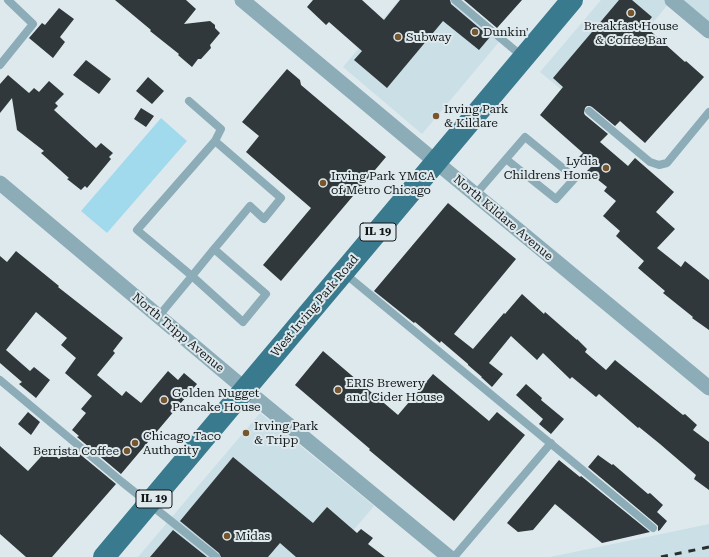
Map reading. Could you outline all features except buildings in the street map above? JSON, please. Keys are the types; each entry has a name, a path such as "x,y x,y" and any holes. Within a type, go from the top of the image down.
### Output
{"main road":[{"name":"West Irving Park Road","path":"104,557 572,0"}],"street":[{"name":"North Kildare Avenue","path":"242,0 709,388"},
{"path":"672,0 709,31"},
{"name":"North Tripp Avenue","path":"0,183 245,390 449,557"}],"lane":[{"path":"0,65 33,24 8,0"},
{"path":"455,0 524,57"},
{"path":"189,102 221,129 215,141 137,230 192,276 243,322 266,294 214,249"},
{"path":"589,111 650,162 659,165 667,163 709,112"},
{"path":"475,195 506,159 525,137 575,178 556,199 506,159"},
{"path":"158,317 250,206 264,219 281,198 215,141"},
{"path":"344,272 653,528"},
{"path":"0,380 122,482 216,557"},
{"path":"454,557 551,443"}],"shaded area":[{"path":"399,0 450,0 499,42 422,134 343,67"},
{"path":"601,0 709,0 709,34 670,2 583,107 540,72"},
{"path":"161,118 187,141 107,233 81,211"},
{"path":"260,413 374,506 331,557 138,557"},
{"path":"709,524 709,557 550,557 666,533"}],"railway":[{"path":"661,557 709,547"}],"place":[{"name":"Breakfast House & Coffee Bar","path":"631,13"},
{"name":"Dunkin'","path":"475,32"},
{"name":"Subway","path":"398,37"},
{"name":"Irving Park & Kildare","path":"436,116"},
{"name":"Lydia Childrens Home","path":"606,168"},
{"name":"Irving Park YMCA of Metro Chicago","path":"323,183"},
{"name":"ERIS Brewery and Cider House","path":"338,390"},
{"name":"Golden Nugget Pancake House","path":"164,400"},
{"name":"Irving Park & Tripp","path":"246,433"},
{"name":"Chicago Taco Authority","path":"135,443"},
{"name":"Berrista Coffee","path":"127,451"},
{"name":"Midas","path":"227,536"}]}
